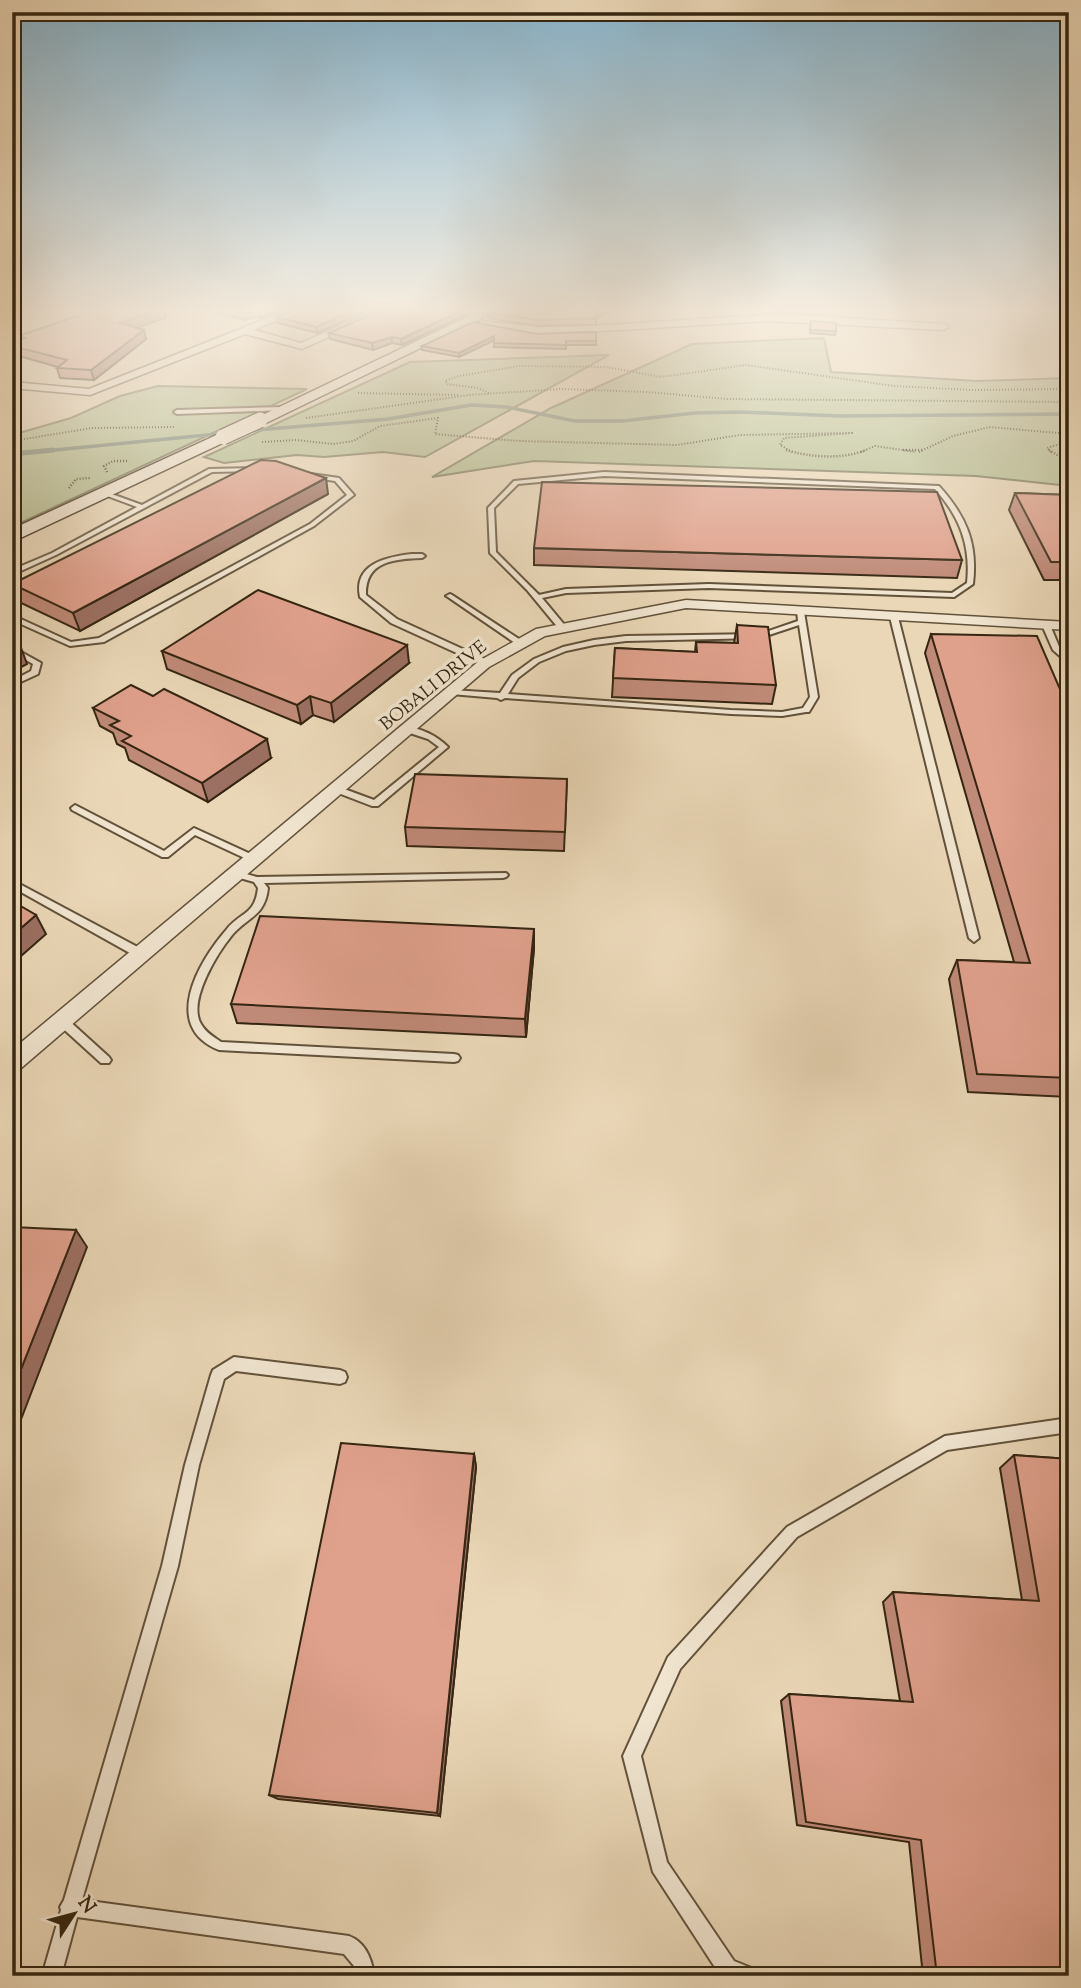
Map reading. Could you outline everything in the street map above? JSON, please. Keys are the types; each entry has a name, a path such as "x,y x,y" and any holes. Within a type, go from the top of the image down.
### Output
{"street":[{"path":"12,536 299,401"},
{"name":"BOBALI DRIVE","path":"12,1063 486,663 541,632 686,604 800,617 894,617 1069,626"}],"lane":[{"path":"177,412 284,408"},
{"path":"12,573 54,554 211,470 258,471"},
{"path":"12,618 70,644 101,640 312,525 351,495 337,479 296,474"},
{"path":"538,597 566,591 709,586 954,595 970,584 974,564 970,539 954,505 937,486 604,474 516,482 491,508 493,553 525,581 563,628"},
{"path":"104,493 142,507"},
{"path":"422,556 401,556 381,562 365,574 360,585 362,596 394,621 486,663"},
{"path":"450,596 521,643"},
{"path":"451,692 501,698 782,714 806,710 814,697 800,617 764,636 611,641 558,650 527,665 506,685 501,698"},
{"path":"894,617 974,938"},
{"path":"1046,625 1057,650 1069,662"},
{"path":"12,649 37,663 35,672 12,684"},
{"path":"336,789 375,804 444,747 431,737 407,729"},
{"path":"75,808 165,855 194,831 254,859"},
{"path":"236,874 257,880 503,875"},
{"path":"257,880 263,888 257,912 234,927 212,954 195,995 193,1018 203,1035 219,1046 454,1058"},
{"path":"12,883 141,954"},
{"path":"62,1021 105,1060"},
{"path":"51,1976 170,1566 192,1465 218,1375 234,1364 340,1377"},
{"path":"747,1976 727,1968 659,1866 632,1756 674,1662 792,1532 945,1443 1069,1425"},
{"path":"69,1907 349,1945 363,1962 365,1976"}],"path":[{"path":"300,419 428,401"},
{"path":"929,401 1069,402"},
{"path":"259,442 296,439 333,444 353,441 380,426 438,418 435,434 603,444 677,445 740,435 852,433 784,438 780,444 787,450 824,456 856,454 875,446 918,452 953,436 990,427 1069,434"},
{"path":"12,441 100,428 186,428"},
{"path":"1069,442 1047,447 1054,455 1069,462"}],"green space":[{"path":"109,401 282,401 12,527 12,435 71,418"},
{"path":"326,401 526,401 425,457 383,452 324,457 297,455 224,463 204,457"},
{"path":"567,401 1069,401 1069,486 976,476 534,461 432,477"}],"building":[{"path":"261,460 276,461 326,478 73,613 12,584"},
{"path":"542,482 937,492 962,560 534,548"},
{"path":"1015,493 1069,495 1069,562 1051,562"},
{"path":"258,590 407,645 331,703 310,696 297,705 162,651"},
{"path":"737,625 768,627 776,685 613,678 615,648 697,652 696,642 738,643"},
{"path":"931,634 1037,636 1069,710 1069,1078 977,1074 957,960 1030,963"},
{"path":"12,641 20,645 12,650"},
{"path":"131,685 153,696 164,689 267,739 202,783 122,741 131,736 110,725 119,721 93,708"},
{"path":"415,774 567,779 565,832 405,827"},
{"path":"12,901 36,915 12,936"},
{"path":"260,916 534,929 525,1019 231,1004"},
{"path":"12,1227 76,1230 12,1392"},
{"path":"341,1443 474,1454 437,1813 269,1795"},
{"path":"1014,1455 1069,1459 1069,1976 937,1976 921,1840 806,1822 789,1694 913,1702 893,1592 1039,1601"}],"waterway":[{"path":"246,431 388,419 471,405 507,407 575,421 622,421 695,413 741,412 839,416 1069,414"},
{"path":"35,452 227,433"},
{"path":"12,454 53,450"}]}
